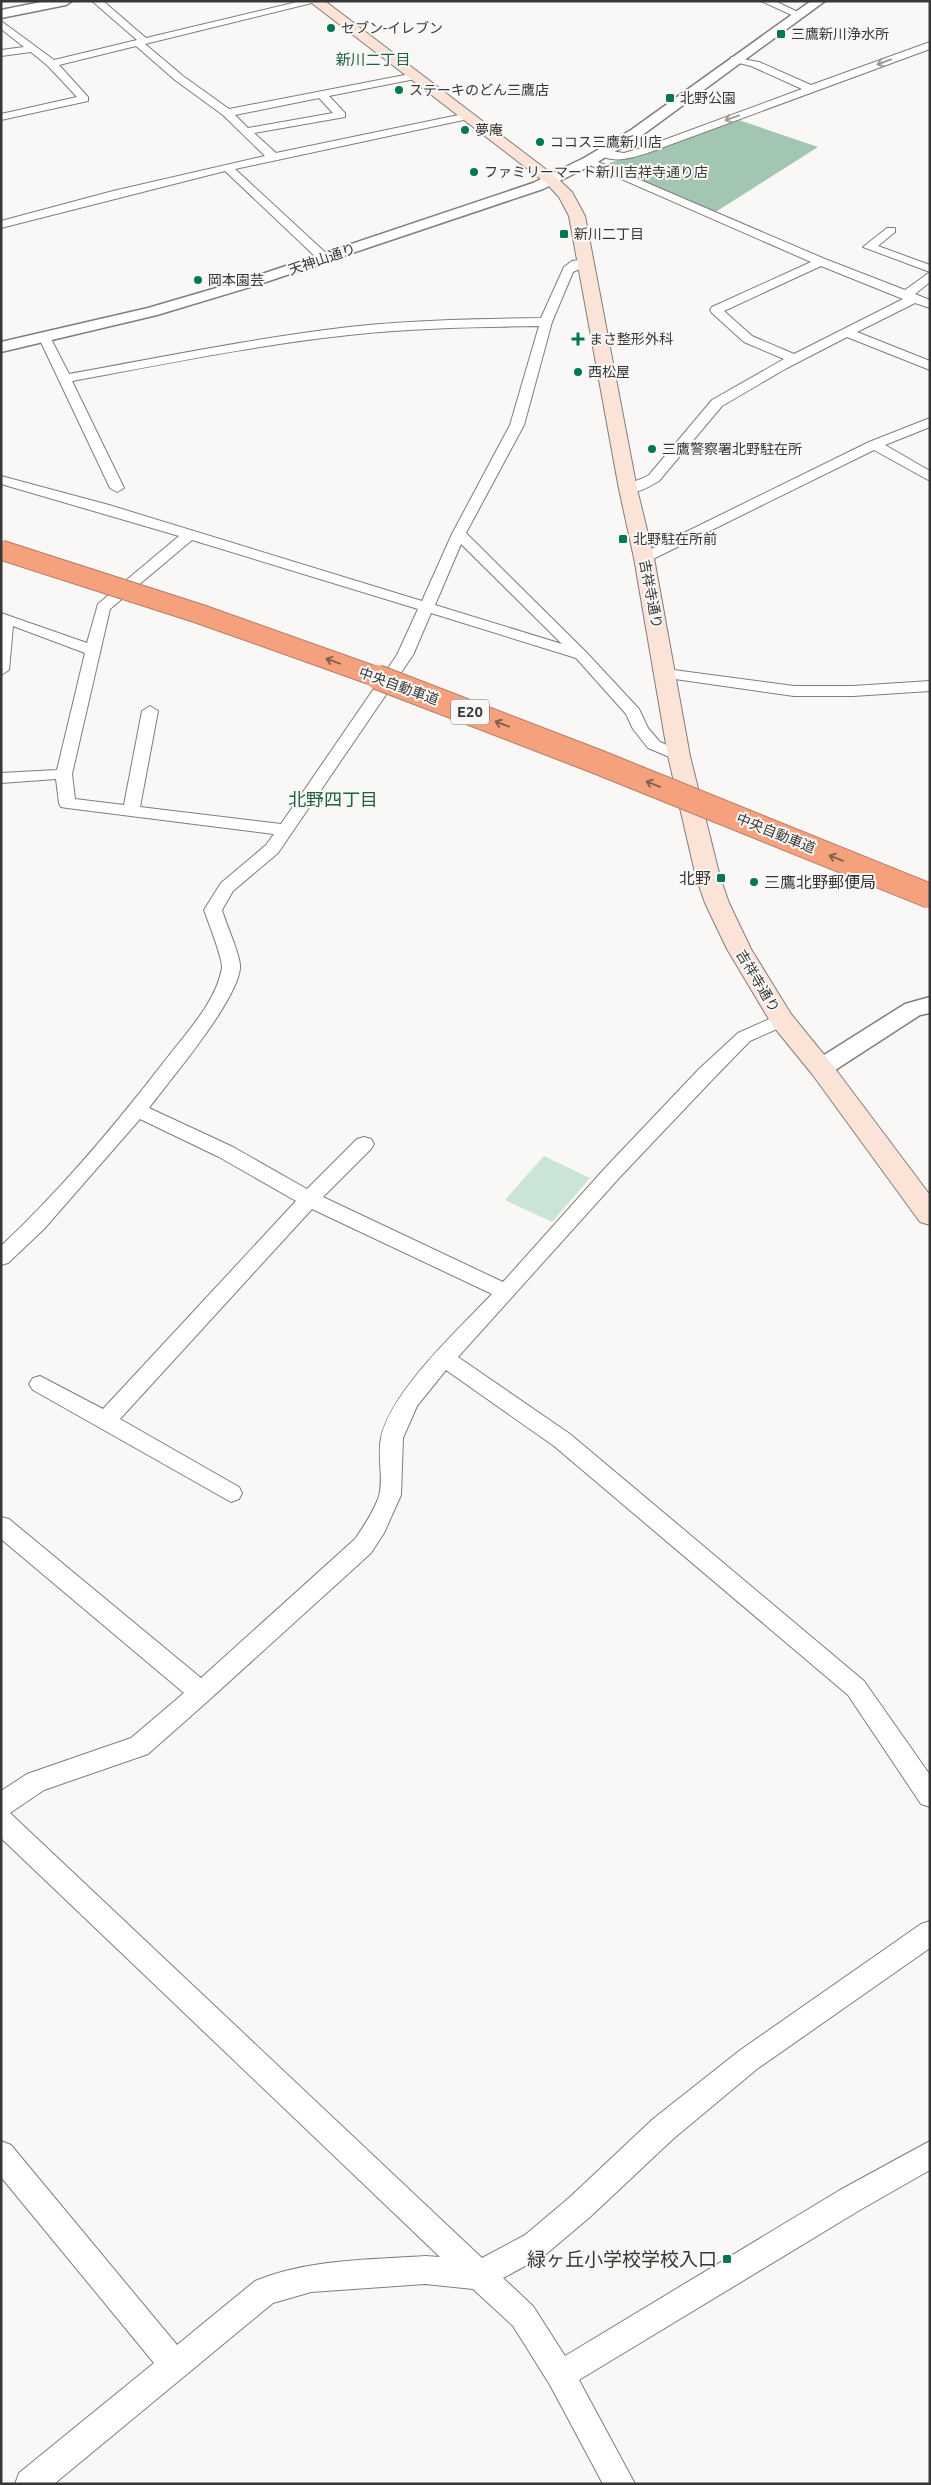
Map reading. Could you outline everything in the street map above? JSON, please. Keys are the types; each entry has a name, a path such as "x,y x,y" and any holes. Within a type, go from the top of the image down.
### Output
{"highway":[{"name":"中央自動車道","path":"1,533 260,617 426,677 579,734 930,875"},
{"name":"中央自動車道","path":"1,550 226,623 396,684 570,750 930,896"}],"main road":[{"name":"吉祥寺通り","path":"315,1 468,116 551,180 566,194 577,216 587,262 628,489 644,558 666,674 679,756 708,877 728,928 782,1020 821,1068 930,1215"}],"street":[{"path":"1,14 66,1"},
{"path":"97,1 179,78 227,113 272,156"},
{"path":"52,64 315,1"},
{"path":"766,1 799,16"},
{"name":"天神山通り","path":"1,347 152,312 461,213 551,180 604,153 636,133 736,59 819,1"},
{"path":"1,24 52,64 84,99 1,117"},
{"path":"604,153 624,156 930,45"},
{"path":"1,53 32,49"},
{"path":"736,59 755,64 811,88"},
{"path":"227,113 415,76"},
{"path":"247,131 341,114 322,95"},
{"path":"1,225 95,198 272,156 468,116"},
{"path":"589,161 821,262 930,304"},
{"path":"227,167 324,258"},
{"path":"891,230 869,247 930,269"},
{"path":"1,1258 37,1224 137,1110 196,1033 223,993 230,966 214,910 217,902 227,887 272,849 405,655 459,534 517,425 546,322 568,270 576,264 587,262"},
{"path":"794,359 748,340 716,310 821,262"},
{"path":"628,489 642,485 654,478 717,403 909,297 930,276"},
{"path":"65,379 227,350 391,326 546,322"},
{"path":"846,332 930,366"},
{"path":"45,338 117,488"},
{"path":"644,558 874,446 930,422"},
{"path":"874,446 930,476"},
{"path":"1,480 189,535 581,655"},
{"path":"459,534 581,655 633,712 641,729 654,745 679,756"},
{"path":"189,535 103,607 91,650 64,774 67,803 285,830"},
{"path":"1,670 5,638 5,618 91,650"},
{"path":"666,674 729,684 794,691 853,691 930,686"},
{"path":"131,811 150,710"},
{"path":"1,778 64,774"},
{"path":"821,1068 913,1009 930,1005"},
{"path":"1,1805 36,1782 139,1746 201,1693 363,1546 376,1526 390,1495 392,1438 408,1401 444,1358 506,1292 613,1172 732,1049 744,1037 782,1020"},
{"path":"137,1110 226,1152 309,1199 506,1292"},
{"path":"105,1421 309,1199 364,1144"},
{"path":"444,1358 562,1440 856,1688 930,1796"},
{"path":"40,1384 231,1493"},
{"path":"1,1526 201,1693"},
{"path":"1,1821 523,2316 560,2375 620,2484"},
{"path":"30,2484 265,2291 311,2278 377,2273 425,2270 479,2275 534,2245 580,2207 663,2129 748,2060 930,1933"},
{"path":"1,2155 174,2364"},
{"path":"560,2375 850,2200 930,2155"}],"green space":[{"path":"736,119 818,147 714,213 604,165"},
{"path":"544,1156 590,1178 552,1222 505,1200"}],"place":[{"name":"セブン-イレブン","path":"331,28"},
{"name":"三鷹新川浄水所","path":"781,34"},
{"name":"ステーキのどん三鷹店","path":"399,90"},
{"name":"北野公園","path":"670,98"},
{"name":"夢庵","path":"465,130"},
{"name":"ココス三鷹新川店","path":"540,142"},
{"name":"ファミリーマート新川吉祥寺通り店","path":"474,172"},
{"name":"新川二丁目","path":"564,234"},
{"name":"岡本園芸","path":"198,280"},
{"name":"まさ整形外科","path":"578,339"},
{"name":"西松屋","path":"578,372"},
{"name":"三鷹警察署北野駐在所","path":"652,449"},
{"name":"北野駐在所前","path":"623,539"},
{"name":"北野","path":"721,878"},
{"name":"三鷹北野郵便局","path":"754,882"},
{"name":"緑ヶ丘小学校学校入口","path":"727,2259"}],"district":[{"name":"新川二丁目","path":"373,60"},
{"name":"北野四丁目","path":"333,800"}]}
